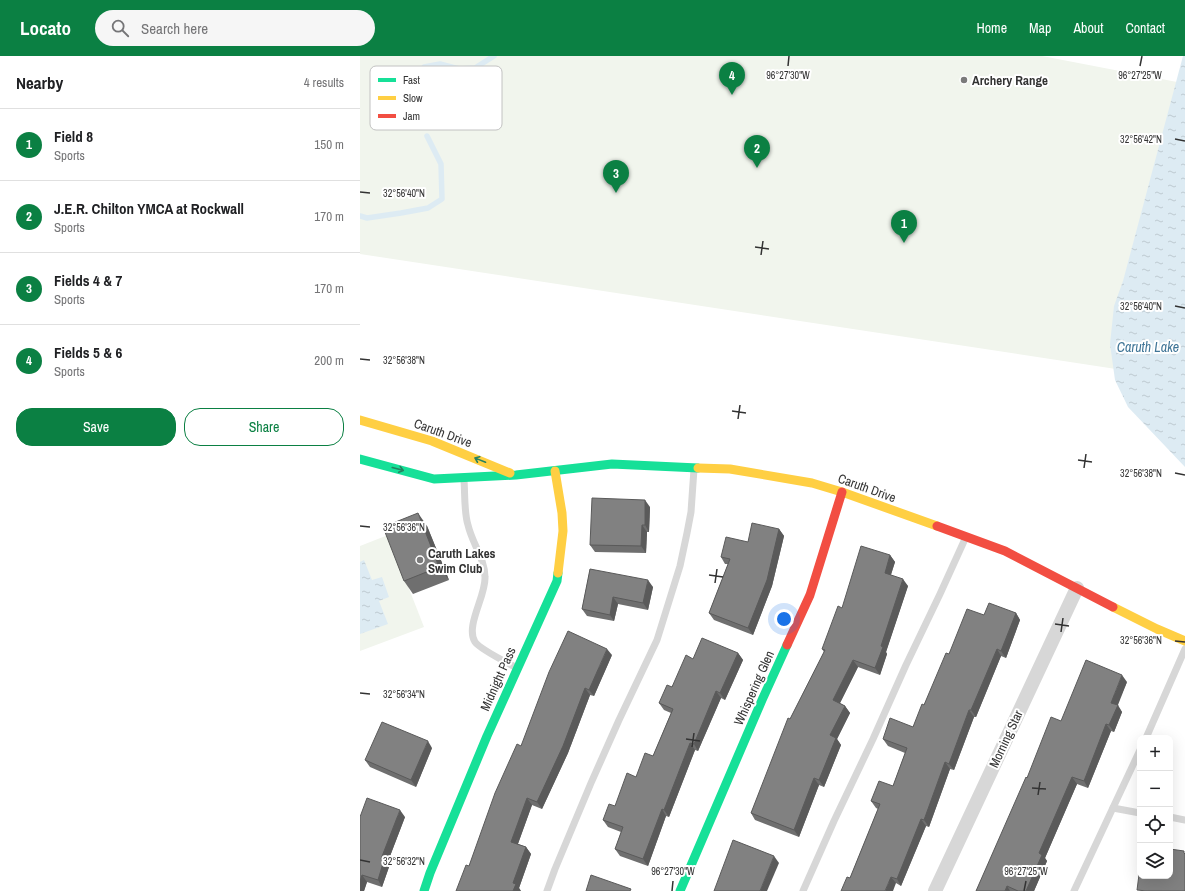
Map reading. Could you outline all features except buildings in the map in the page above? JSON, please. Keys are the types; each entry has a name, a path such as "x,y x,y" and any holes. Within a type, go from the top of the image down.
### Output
{"street":[{"name":"Caruth Drive","path":"360,420 432,441 516,475"},
{"name":"Caruth Drive","path":"360,459 434,479 516,475 612,464 730,469 812,483 842,492 1005,551 1157,629 1185,641"},
{"name":"Midnight Pass","path":"424,891 460,801 517,668 557,581 563,531 562,513 555,471"},
{"name":"Whispering Glen","path":"680,891 762,700 810,595 842,492"},
{"name":"Morning Star","path":"936,891 1077,588"}],"lane":[{"path":"547,891 554,869 591,783 619,720 658,640 680,566 688,533 694,467"},
{"path":"463,477 467,525 481,558 485,577 484,590 472,633 476,643 517,668"},
{"path":"803,891 965,537"},
{"path":"1147,735 1185,648"},
{"path":"1074,891 1137,756"},
{"path":"1113,808 1137,812"},
{"path":"1173,818 1185,820"}],"shaded area":[{"path":"360,56 1042,56 1177,82 1113,320 1148,351 1129,371 360,254"},
{"path":"388,535 424,627 360,651 360,546"}],"water":[{"name":"Caruth Lake","path":"1183,56 1185,56 1185,467 1128,407 1115,380 1110,344 1114,306 1123,281"},
{"path":"364,560 372,580 382,577 389,597 379,601 388,624 360,634 360,562"}],"waterway":[{"path":"478,66 494,56"},
{"path":"429,66 440,64 448,66"},
{"path":"360,216 367,218 428,208 442,199 441,164 427,136"}],"traffic: fast":[{"path":"360,459 434,479 516,475 612,464 698,468"},
{"path":"424,891 430,873 487,736 557,581 558,573"},
{"path":"680,891 787,645"}],"traffic: slow":[{"path":"360,420 432,441 510,473"},
{"path":"698,468 730,469 812,483 842,492 937,526"},
{"path":"555,471 562,513 563,531 558,573"},
{"path":"1113,607 1185,641"}],"traffic: jam":[{"path":"787,645 810,595 842,492"},
{"path":"937,526 1005,551 1113,607"}],"place":[{"name":"Archery Range","path":"964,80"},
{"name":"Fields 5 & 6","path":"732,95"},
{"name":"J.E.R. Chilton YMCA at Rockwall","path":"757,168"},
{"name":"Fields 4 & 7","path":"616,193"},
{"name":"Field 8","path":"904,243"},
{"name":"Caruth Lakes Swim Club","path":"420,560"}]}
